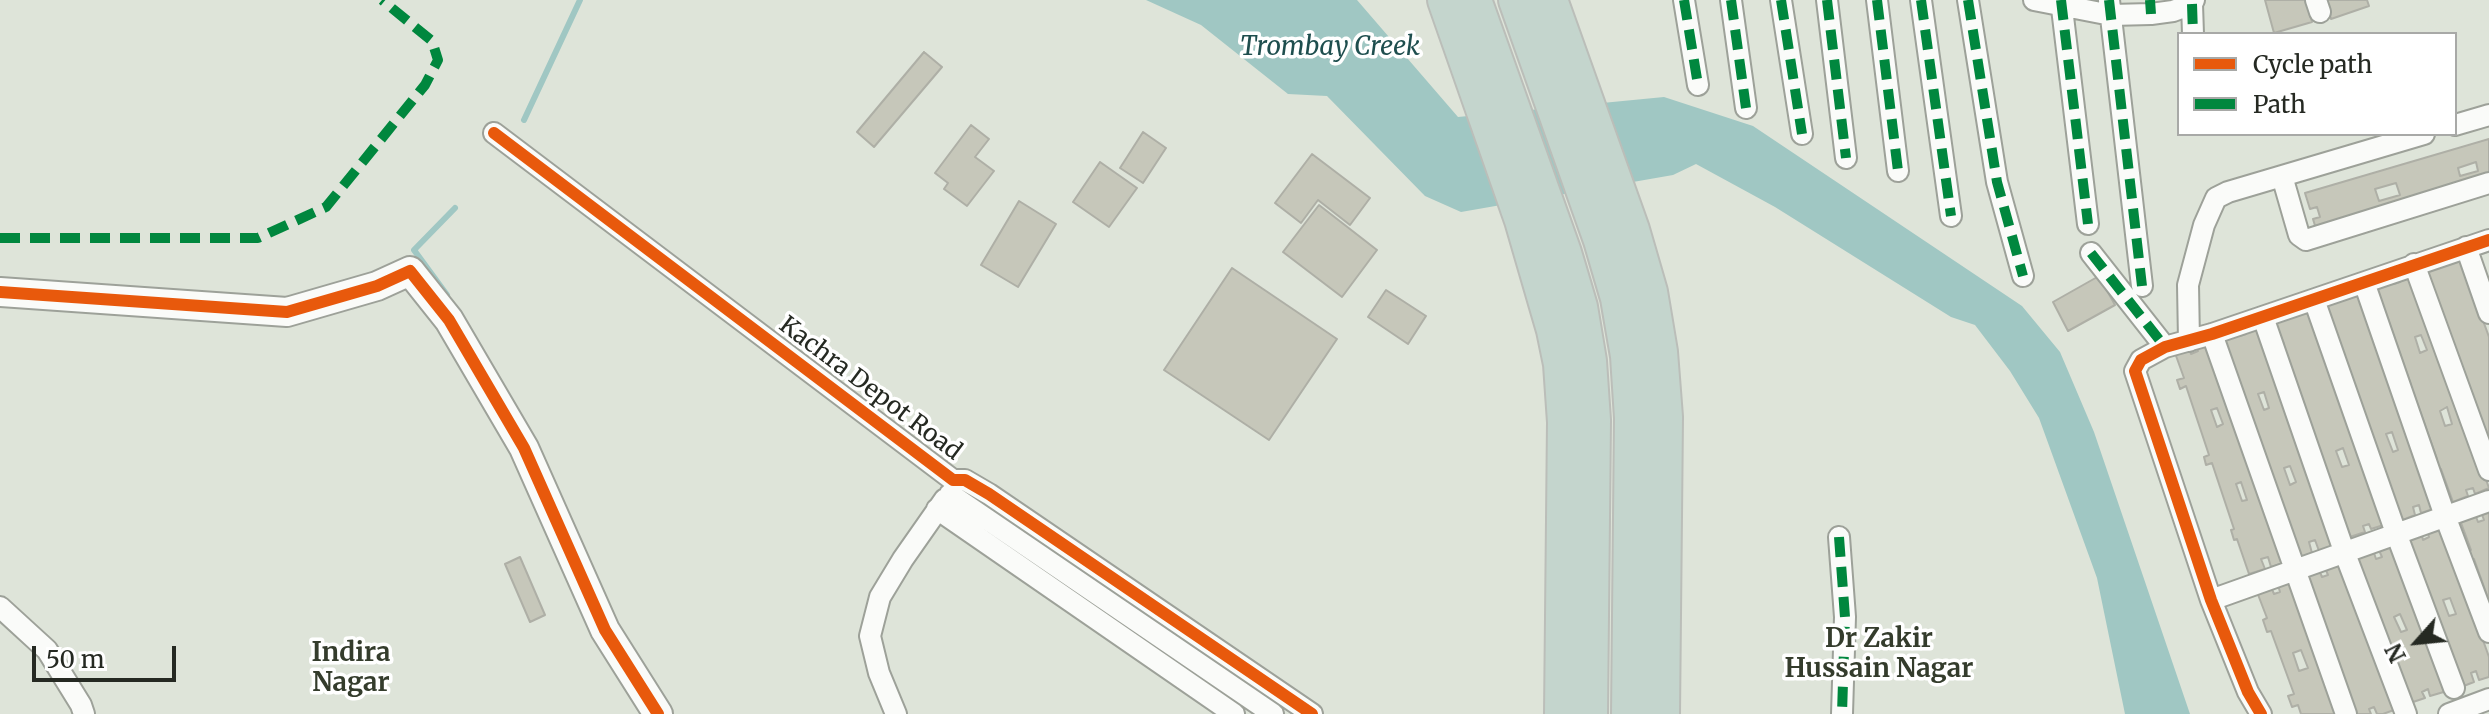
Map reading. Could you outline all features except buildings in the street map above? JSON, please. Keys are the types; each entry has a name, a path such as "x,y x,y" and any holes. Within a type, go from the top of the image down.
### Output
{"highway":[{"path":"1446,0 1523,220 1555,330 1566,422 1563,714"},
{"path":"1473,0 1563,253 1579,307 1588,361 1592,420 1589,714"},
{"path":"1517,0 1602,240 1619,298 1629,356 1633,418 1630,714"},
{"path":"1554,14 1631,230 1649,292 1659,352 1664,417 1661,714"}],"street":[{"path":"1684,0 1698,85"},
{"path":"1731,0 1746,108"},
{"path":"1781,0 1802,134"},
{"path":"1827,0 1846,158"},
{"path":"1877,0 1898,171"},
{"path":"1921,0 1951,216"},
{"path":"1968,0 1997,182 2023,276"},
{"path":"2034,0 2110,7 2150,7 2193,2 2193,32"},
{"path":"2061,2 2088,224"},
{"path":"2110,7 2142,286"},
{"path":"2457,124 2489,115"},
{"name":"Kachra Depot Road","path":"494,133 946,495 965,480 989,494 1312,714"},
{"path":"2189,341 2188,285 2204,225 2216,198 2417,136"},
{"path":"2282,176 2299,235 2306,240 2489,183"},
{"path":"2261,714 2248,692 2211,600 2135,371 2141,360 2165,347 2489,240"},
{"path":"2466,247 2489,313"},
{"path":"2091,253 2165,347"},
{"path":"2414,264 2489,470"},
{"path":"0,292 287,312 377,286 410,271 449,320 524,448 605,630 658,714"},
{"path":"2366,288 2489,632"},
{"path":"2317,308 2454,688"},
{"path":"2263,317 2344,551 2406,714"},
{"path":"2212,334 2346,714"},
{"path":"946,495 1273,714"},
{"path":"896,714 879,673 870,636 880,597 946,495"},
{"path":"946,495 1234,714"},
{"path":"2211,600 2489,501"},
{"path":"1839,537 1845,617 1842,714"},
{"path":"0,607 47,650 84,714"},
{"path":"2449,714 2489,699"}],"water":[{"name":"Trombay Creek","path":"1146,0 1357,0 1458,117 1664,97 1753,126 2022,306 2060,352 2094,432 2190,714 2125,714 2097,578 2039,418 2010,371 1975,325 1951,317 1775,207 1696,164 1673,175 1461,212 1425,196 1327,96 1288,94 1201,25"}],"waterway":[{"path":"524,120 580,0"},
{"path":"447,295 414,250 455,208"}],"marked path":[{"path":"0,238 258,238 326,207 425,85 438,60 432,41 382,0"},
{"path":"1684,0 1698,85"},
{"path":"1731,0 1746,108"},
{"path":"1781,0 1802,134"},
{"path":"1827,0 1846,158"},
{"path":"1877,0 1898,171"},
{"path":"1921,0 1951,216"},
{"path":"1968,0 1997,182 2023,276"},
{"path":"2061,0 2088,224"},
{"path":"2109,0 2142,286"},
{"path":"2150,0 2151,14"},
{"path":"2192,4 2193,32"},
{"path":"2091,253 2165,347"},
{"path":"1839,537 1845,617 1842,714"}],"cycle path":[{"path":"494,133 953,480 965,480 989,494 1312,714"},
{"path":"2261,714 2248,692 2211,600 2135,371 2141,360 2165,347 2489,240"},
{"path":"0,292 287,312 377,286 410,271 449,320 524,448 605,630 658,714"}],"district":[{"name":"Dr Zakir Hussain Nagar","path":"1879,655"},
{"name":"Indira Nagar","path":"351,669"}]}
